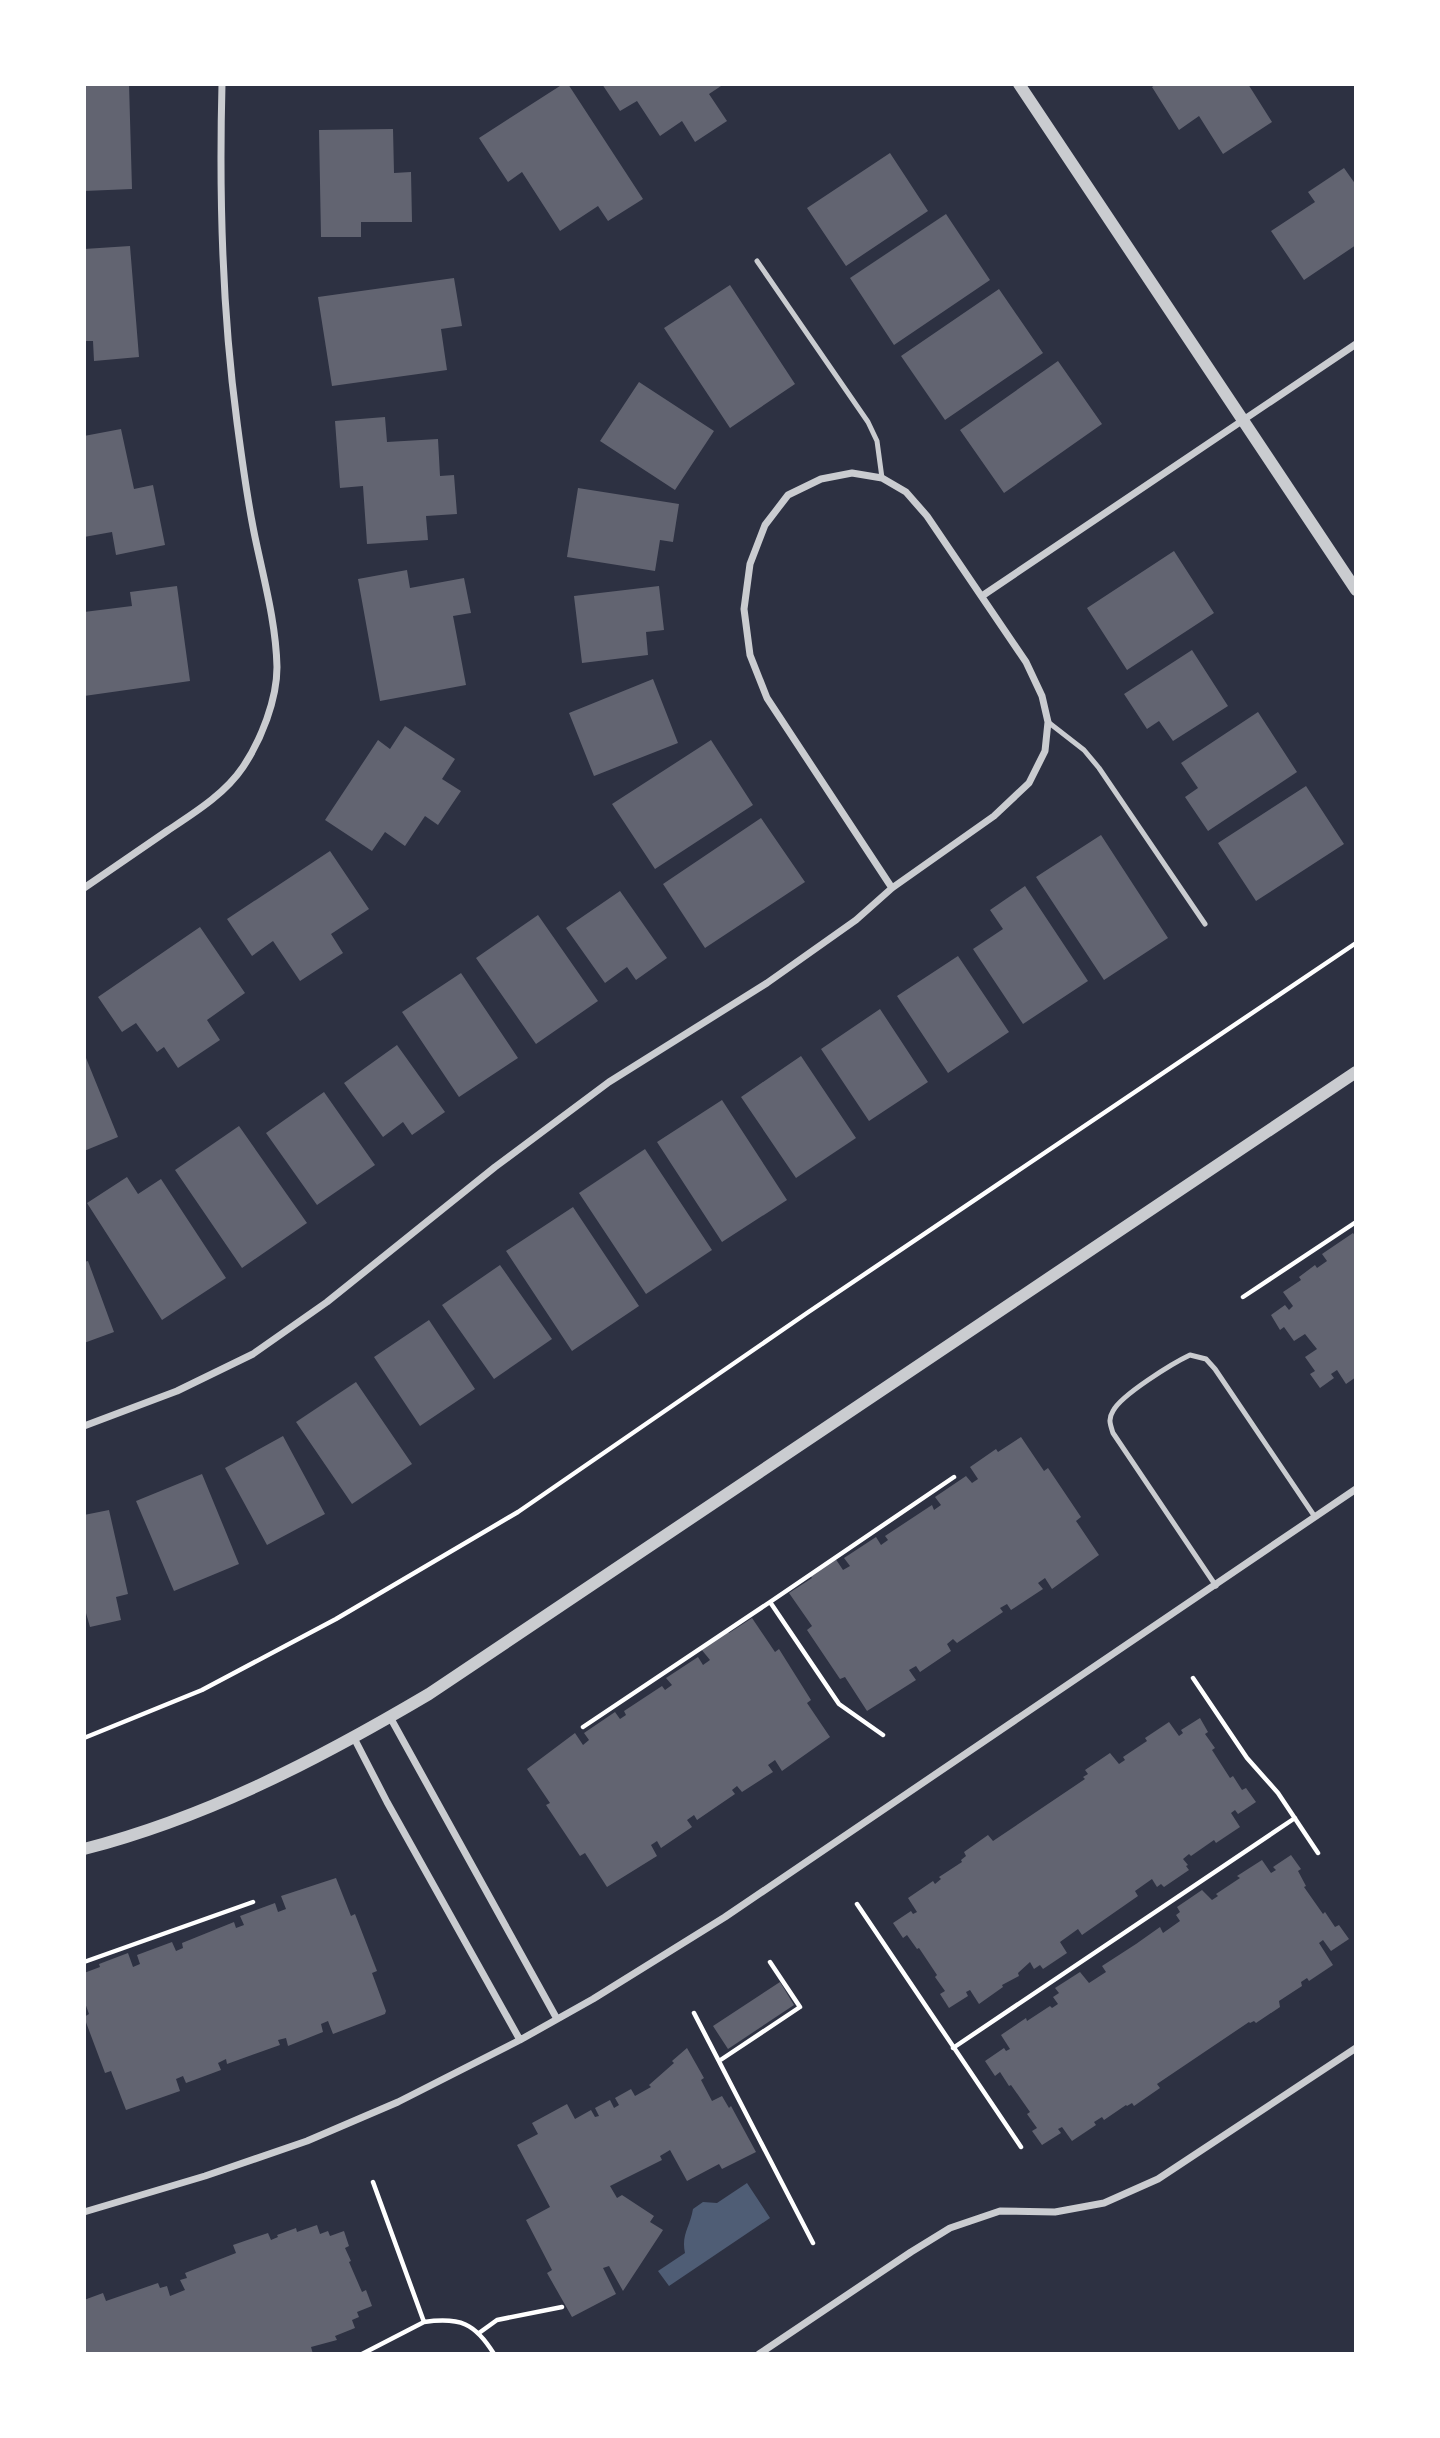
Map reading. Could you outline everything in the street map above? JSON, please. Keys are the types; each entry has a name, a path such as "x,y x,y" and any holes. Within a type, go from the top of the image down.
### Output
{"street":[{"path":"84,888 221,792 243,767 259,738 271,706 277,671 275,631 254,534 237,420 225,298 220,171 222,84"},
{"path":"1019,84 1356,590"},
{"path":"982,596 1356,344"},
{"path":"84,1426 177,1391 253,1354 327,1301 495,1167 609,1082 767,983 856,920 892,888 994,816 1029,783 1045,751 1048,722 1042,696 1026,662 927,516 906,492 882,478 852,473 821,479 788,495 765,525 750,564 744,609 750,654 767,698 892,888"},
{"path":"84,1849 206,1810 355,1738 429,1694 1356,1072"},
{"path":"84,2212 205,2176 307,2141 398,2102 520,2040 628,1979 1216,1586 1356,1489"},
{"path":"390,1717 557,2019"},
{"path":"355,1738 393,1813 520,2040"},
{"path":"759,2354 950,2228 1000,2211 1055,2212 1104,2203 1158,2179 1356,2048"}],"lane":[{"path":"757,261 869,422 877,441 882,478"},
{"path":"1048,722 1084,750 1099,768 1205,924"},
{"path":"1216,1586 1113,1433 1109,1420 1113,1409 1124,1399 1175,1362 1190,1354 1206,1359 1315,1517"}],"path":[{"path":"84,1738 214,1683 336,1619 518,1512 1356,943"},
{"path":"1243,1297 1356,1222"},
{"path":"583,1727 954,1477"},
{"path":"770,1602 839,1704 883,1735"},
{"path":"1193,1678 1247,1758 1278,1793 1318,1853"},
{"path":"953,2048 1295,1818"},
{"path":"84,1962 253,1902"},
{"path":"857,1904 1021,2147"},
{"path":"719,2061 800,2007 770,1962"},
{"path":"694,2013 813,2243"},
{"path":"373,2182 425,2322"},
{"path":"479,2333 497,2320 562,2306"},
{"path":"362,2354 425,2322 447,2319 467,2325 479,2333 494,2354"}],"water":[{"path":"747,2183 770,2218 669,2286 658,2271 685,2253 685,2236 693,2209 703,2202 717,2203"}],"building":[{"path":"84,84 129,84 132,189 84,191"},
{"path":"563,84 568,84 643,199 608,221 598,206 560,231 522,172 508,182 479,138"},
{"path":"602,84 724,84 709,94 727,121 695,142 682,121 660,136 637,101 620,111"},
{"path":"1156,84 1248,84 1272,122 1223,154 1199,116 1179,130 1152,87"},
{"path":"393,129 394,173 411,172 412,222 361,222 361,237 321,237 319,130"},
{"path":"890,153 928,211 846,266 807,208"},
{"path":"1344,168 1356,185 1356,245 1304,280 1271,231 1315,202 1308,192"},
{"path":"946,214 990,280 894,345 850,278"},
{"path":"130,246 139,357 94,361 93,341 84,341 84,249"},
{"path":"454,278 462,326 441,329 447,370 332,386 318,297"},
{"path":"730,285 795,384 730,428 664,328"},
{"path":"999,289 1043,353 945,420 901,356"},
{"path":"1058,361 1102,424 1004,493 960,430"},
{"path":"639,382 714,431 675,490 600,441"},
{"path":"385,417 387,442 438,439 440,476 454,475 457,514 426,516 428,540 367,544 363,486 340,488 335,421"},
{"path":"121,429 134,489 153,485 165,545 116,555 112,532 84,537 84,436"},
{"path":"578,488 679,504 673,542 660,540 655,571 567,557"},
{"path":"1174,551 1214,613 1127,670 1087,608"},
{"path":"407,570 410,588 464,578 471,613 453,616 466,685 380,701 358,579"},
{"path":"177,586 190,681 84,696 84,612 132,606 130,592"},
{"path":"659,586 664,630 646,632 648,655 582,663 574,596"},
{"path":"1192,650 1228,706 1173,741 1159,721 1147,729 1124,694"},
{"path":"653,679 678,743 594,776 569,713"},
{"path":"1258,712 1297,772 1208,831 1185,797 1198,788 1181,763"},
{"path":"405,726 455,759 442,779 461,791 438,825 425,816 405,846 385,832 372,851 325,820 378,740 390,749"},
{"path":"711,740 753,805 655,869 612,804"},
{"path":"1306,786 1344,844 1256,901 1218,843"},
{"path":"761,818 805,882 705,948 663,884"},
{"path":"1101,835 1168,938 1104,980 1036,877"},
{"path":"330,851 369,909 331,934 343,953 300,981 273,941 252,956 227,919"},
{"path":"1025,886 1088,981 1023,1024 973,949 1003,929 990,910"},
{"path":"620,891 667,958 636,980 627,967 605,983 566,928"},
{"path":"538,915 598,1001 536,1044 476,958"},
{"path":"200,927 245,993 207,1020 220,1040 178,1068 164,1047 157,1052 136,1023 122,1032 98,997"},
{"path":"958,956 1009,1032 948,1073 897,996"},
{"path":"461,973 518,1058 459,1097 402,1012"},
{"path":"880,1009 928,1082 869,1121 821,1049"},
{"path":"397,1045 445,1112 412,1135 403,1122 383,1137 344,1083"},
{"path":"84,1053 118,1137 84,1151"},
{"path":"801,1056 856,1138 796,1178 741,1097"},
{"path":"324,1092 375,1165 317,1205 266,1133"},
{"path":"722,1100 787,1200 722,1242 657,1142"},
{"path":"239,1126 307,1223 242,1268 175,1170"},
{"path":"645,1149 712,1250 646,1294 579,1193"},
{"path":"127,1177 138,1194 161,1179 226,1278 162,1320 87,1203"},
{"path":"573,1207 639,1306 572,1351 506,1251"},
{"path":"1353,1233 1356,1237 1356,1377 1346,1384 1337,1370 1331,1374 1334,1378 1320,1388 1310,1374 1315,1371 1305,1357 1317,1349 1305,1334 1294,1341 1284,1327 1280,1330 1271,1315 1285,1305 1289,1310 1293,1306 1283,1292 1301,1280 1299,1277 1315,1265 1317,1268 1327,1261 1322,1254"},
{"path":"88,1261 114,1332 84,1343 84,1262"},
{"path":"500,1265 552,1339 494,1379 442,1305"},
{"path":"429,1320 475,1389 420,1426 374,1357"},
{"path":"356,1382 412,1464 352,1504 296,1422"},
{"path":"283,1436 325,1514 267,1545 225,1468"},
{"path":"1021,1437 1044,1471 1048,1468 1081,1517 1076,1521 1099,1555 1052,1589 1045,1578 1038,1583 1043,1589 1011,1610 1007,1604 1000,1608 1003,1612 957,1643 953,1639 947,1644 951,1651 920,1672 916,1666 909,1670 916,1680 867,1711 845,1677 840,1679 807,1630 812,1626 789,1593 835,1558 843,1570 850,1566 844,1558 876,1537 881,1545 888,1540 885,1536 932,1505 934,1510 941,1505 935,1497 966,1476 972,1483 978,1479 970,1467 996,1449 998,1452"},
{"path":"202,1474 239,1564 174,1591 136,1501"},
{"path":"109,1510 128,1594 116,1597 121,1620 90,1627 84,1606 84,1515"},
{"path":"752,1618 775,1652 779,1649 811,1700 807,1703 830,1737 782,1771 775,1760 768,1765 773,1772 742,1792 737,1786 732,1790 735,1794 697,1820 694,1815 687,1820 692,1827 661,1848 657,1841 651,1845 657,1856 607,1887 585,1853 580,1856 546,1805 550,1803 527,1769 575,1733 583,1745 589,1740 584,1733 615,1712 620,1719 626,1715 624,1711 662,1686 665,1690 672,1685 666,1678 698,1657 703,1665 710,1660 701,1649"},
{"path":"1200,1718 1208,1732 1205,1734 1215,1748 1212,1750 1230,1778 1233,1776 1242,1790 1246,1788 1256,1802 1238,1814 1235,1810 1231,1813 1240,1827 1216,1843 1214,1840 1191,1856 1189,1854 1183,1859 1189,1870 1164,1887 1161,1884 1157,1887 1152,1879 1135,1891 1138,1896 1082,1935 1078,1929 1060,1942 1067,1953 1043,1969 1040,1965 1034,1969 1030,1962 1018,1973 1019,1976 1002,1985 1003,1987 979,2004 970,1990 966,1992 968,1996 949,2008 940,1994 945,1991 935,1977 937,1975 919,1948 917,1949 907,1935 903,1938 893,1923 911,1911 913,1914 917,1912 908,1898 933,1881 935,1884 941,1879 939,1877 962,1862 966,1856 964,1852 988,1835 993,1841 1085,1779 1083,1777 1088,1774 1085,1770 1110,1753 1119,1764 1125,1760 1123,1757 1147,1741 1145,1738 1169,1722 1179,1736 1183,1733 1181,1730"},
{"path":"1291,1855 1301,1869 1298,1871 1306,1886 1304,1887 1323,1914 1325,1912 1335,1927 1339,1925 1349,1939 1331,1951 1323,1940 1319,1943 1333,1965 1309,1981 1307,1978 1301,1982 1302,1986 1279,2001 1280,2007 1256,2023 1249,2022 1157,2084 1160,2088 1134,2106 1132,2103 1126,2105 1104,2120 1102,2117 1094,2122 1096,2125 1072,2141 1062,2127 1058,2129 1061,2133 1042,2145 1032,2131 1037,2128 1027,2114 1030,2112 1000,2072 995,2076 985,2061 1004,2048 1006,2051 1010,2049 1001,2035 1026,2018 1027,2021 1058,2004 1053,1997 1059,1993 1055,1988 1080,1972 1089,1983 1106,1972 1102,1966 1160,1927 1163,1933 1180,1921 1176,1915 1180,1912 1177,1907 1202,1890 1212,1900 1218,1896 1216,1894 1240,1878 1237,1876 1262,1860 1271,1873 1276,1870 1273,1867"},
{"path":"336,1878 351,1916 355,1914 377,1971 372,1973 385,2014 333,2034 328,2021 321,2024 323,2032 288,2046 286,2038 278,2040 280,2045 227,2064 226,2059 218,2063 221,2070 186,2083 183,2076 176,2079 180,2091 126,2110 111,2071 105,2073 84,2017 89,2014 84,2000 84,1973 128,1953 133,1967 140,1964 137,1955 172,1942 176,1951 183,1948 182,1943 234,1922 236,1928 244,1925 240,1916 275,1903 278,1912 286,1909 281,1896"},
{"path":"780,1982 794,2005 728,2049 713,2026"},
{"path":"687,2048 704,2078 701,2080 712,2101 722,2096 729,2108 731,2106 756,2152 722,2169 719,2164 687,2181 670,2150 660,2156 662,2160 610,2186 617,2198 622,2195 654,2216 650,2222 663,2230 623,2291 609,2266 603,2268 616,2294 572,2317 547,2273 552,2270 526,2220 550,2207 517,2145 538,2134 532,2123 567,2104 575,2119 591,2110 595,2117 599,2116 595,2108 610,2100 614,2108 619,2105 615,2098 631,2089 635,2096 651,2087 649,2085"},
{"path":"317,2225 320,2234 328,2231 330,2236 344,2231 349,2246 345,2248 351,2261 349,2262 362,2292 366,2290 372,2306 357,2312 359,2317 352,2320 355,2328 335,2336 337,2340 311,2347 313,2354 84,2354 84,2300 103,2293 106,2301 158,2283 160,2288 167,2286 170,2296 185,2290 180,2280 187,2278 185,2273 236,2253 233,2245 268,2233 271,2240 296,2228 297,2232"}]}
